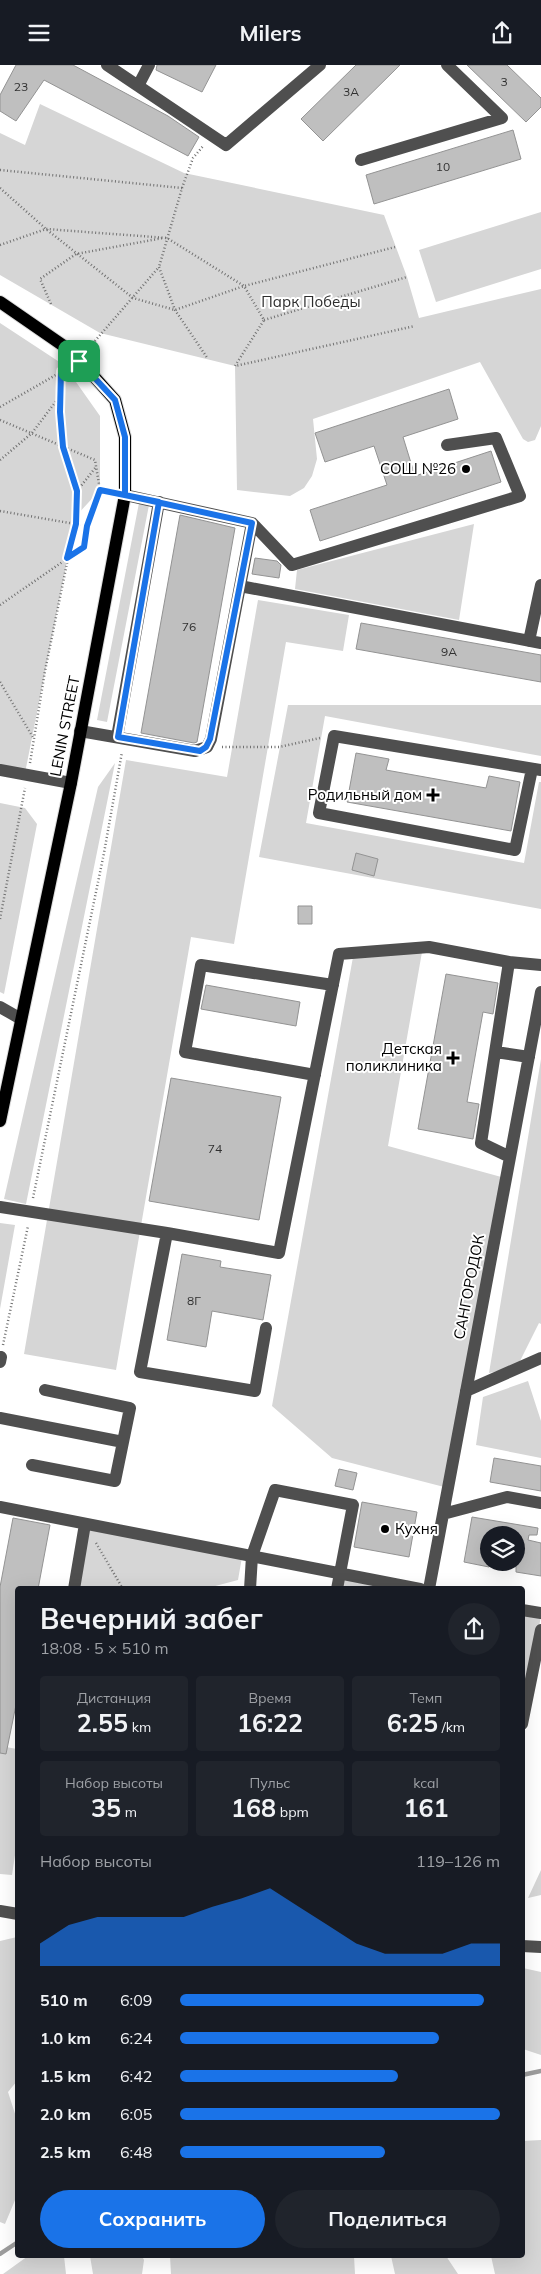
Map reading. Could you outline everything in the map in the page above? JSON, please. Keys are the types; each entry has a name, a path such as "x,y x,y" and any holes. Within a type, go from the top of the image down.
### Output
{"main road":[{"name":"LENIN STREET","path":"0,302 71,351 115,400 125,437 125,495 71,783 0,1121"}],"street":[{"path":"107,65 226,145 320,65"},
{"path":"138,86 149,65"},
{"path":"361,160 502,118 448,65"},
{"path":"125,495 252,523 292,565 520,496 496,438 447,445"},
{"path":"121,738 159,502"},
{"path":"80,731 195,751 206,747 210,739 252,523"},
{"path":"240,586 535,642 541,585"},
{"path":"334,735 536,769 515,851 319,813 334,735"},
{"path":"0,770 71,783"},
{"path":"0,1207 167,1233 279,1253 339,954 429,947 510,962 541,965"},
{"path":"510,962 481,1143 510,1157"},
{"path":"315,1075 185,1052 201,965 333,985"},
{"name":"САНГОРОДОК","path":"430,1586 541,992"},
{"path":"0,1007 21,1019"},
{"path":"0,1015 21,1019"},
{"path":"496,1052 529,1057"},
{"path":"167,1233 140,1372 255,1391 266,1328"},
{"path":"466,1391 541,1358"},
{"path":"32,1465 115,1481 130,1408 44,1390"},
{"path":"0,1419 123,1442"},
{"path":"250,1586 252,1556 275,1490 353,1505 338,1586"},
{"path":"443,1514 507,1497 541,1503"},
{"path":"0,1507 405,1586"},
{"path":"75,1586 85,1524"},
{"path":"525,1610 541,1613"},
{"path":"525,1709 541,1630"},
{"path":"0,1911 15,1909"},
{"path":"525,1946 541,1947"}],"path":[{"path":"0,407 79,361 100,333 159,267 166,238 193,158 211,135"},
{"path":"0,170 182,188"},
{"path":"0,188 76,254 133,298 175,310 244,286 395,247"},
{"path":"0,245 46,229 166,238 244,286 264,320"},
{"path":"51,304 40,279 76,254 166,238"},
{"path":"159,267 175,310 208,359"},
{"path":"407,277 264,320 235,366 415,326"},
{"path":"0,919 67,558 76,524 77,491 63,447 62,364"},
{"path":"0,460 32,433 61,394"},
{"path":"0,420 95,460 100,490 87,526 84,547 0,605"},
{"path":"77,491 96,467"},
{"path":"100,490 125,495"},
{"path":"0,511 87,526"},
{"path":"0,682 34,739"},
{"path":"206,747 279,747 334,735"},
{"path":"0,1359 102,863 121,738"},
{"path":"85,1524 121,1586"}],"green space":[{"name":"Парк Победы","path":"40,104 184,173 384,215 407,277 419,318 541,289 541,426 535,440 528,442 523,439 480,362 313,419 317,459 312,476 304,488 290,496 237,490 235,366 100,333 0,275 0,133 25,145"},
{"path":"541,212 541,269 436,302 419,250"},
{"path":"0,323 64,365 100,416 100,490 76,516 25,773 0,768"},
{"path":"139,503 149,505 107,722 97,720"},
{"path":"474,524 459,620 295,589 297,570"},
{"path":"258,600 349,615 343,651 286,642 234,944 191,937 116,1370 24,1354 126,760 227,777"},
{"path":"288,705 541,705 541,756 325,716 306,823 524,863 539,782 541,782 541,909 259,857"},
{"path":"115,763 26,1204 4,1199 98,787"},
{"path":"0,803 25,808 37,824 4,994 0,992"},
{"path":"422,952 388,1146 505,1178 448,1488 332,1458 272,1406 353,957"},
{"path":"541,1059 541,1324 539,1323 517,1367 489,1373"},
{"path":"0,1223 15,1225 0,1309"},
{"path":"528,1381 541,1421 541,1458 476,1445 483,1397"},
{"path":"88,1528 242,1557 238,1580 215,1586 78,1586"},
{"path":"340,1576 389,1586 338,1586"},
{"path":"525,1613 541,1616 525,1696"},
{"path":"0,1746 15,1749 15,1855 12,1875 0,1874"},
{"path":"541,1870 541,1895 528,1898"},
{"path":"15,1937 15,2083 8,2092 15,2114 15,2200 5,2224 0,2222 0,1941"},
{"path":"525,1968 541,1972 541,2055 525,2050"},
{"path":"541,2140 541,2274 495,2274 491,2258 525,2258 525,2141"},
{"path":"25,2258 64,2258 66,2274 3,2274"},
{"path":"90,2258 143,2258 144,2260 142,2274 93,2274"},
{"path":"170,2258 354,2258 355,2274 171,2274"},
{"path":"391,2258 447,2258 458,2274 395,2274"}],"building":[{"path":"16,65 73,65 168,116 199,137 188,156 44,80 16,121 0,111 0,95"},
{"path":"157,65 216,65 202,92 156,70"},
{"path":"356,65 400,65 323,141 301,119"},
{"path":"467,65 507,65 541,98 541,107 526,122"},
{"path":"513,130 521,159 374,204 366,175"},
{"name":"СОШ №26","path":"449,389 458,419 403,437 415,476 491,451 501,482 320,541 310,510 387,485 374,446 325,462 315,433"},
{"path":"180,515 235,528 197,742 194,743 141,733"},
{"path":"255,558 277,561 281,565 279,578 252,574"},
{"path":"361,623 541,655 541,682 356,649"},
{"name":"Родильный дом","path":"356,753 389,759 386,770 486,788 489,776 520,782 511,831 347,802"},
{"path":"356,853 378,859 374,876 352,870"},
{"path":"298,906 312,906 312,924 298,924"},
{"name":"Детская поликлиника","path":"446,974 498,983 493,1014 483,1012 467,1102 479,1104 473,1139 418,1129"},
{"path":"206,985 300,1002 296,1026 201,1009"},
{"path":"171,1078 281,1097 259,1220 149,1201"},
{"path":"182,1254 221,1261 220,1267 271,1275 263,1320 212,1311 206,1347 167,1340"},
{"path":"494,1458 541,1466 541,1491 490,1482"},
{"path":"339,1469 357,1473 353,1490 335,1486"},
{"name":"Кухня","path":"362,1502 417,1512 409,1557 354,1547"},
{"path":"472,1517 538,1528 537,1535 529,1535 528,1540 541,1543 541,1576 516,1572 525,1571 525,1526 480,1526 480,1565 464,1562"},
{"path":"13,1518 50,1525 39,1586 15,1586 15,1710 6,1754 0,1753 0,1587"}],"waterway":[{"path":"525,2074 541,2071"},
{"path":"0,2254 15,2244"}],"place":[{"name":"СОШ №26","path":"466,469"},
{"name":"Родильный дом","path":"433,795"},
{"name":"Детская поликлиника","path":"453,1058"},
{"name":"Кухня","path":"385,1529"}],"route":[{"path":"79,361 61,371 60,412 63,447 77,491 76,524 67,558 84,547 87,526 100,490 159,502 118,737 200,751 209,744 252,523 125,495 125,437 115,400 79,361"}]}
